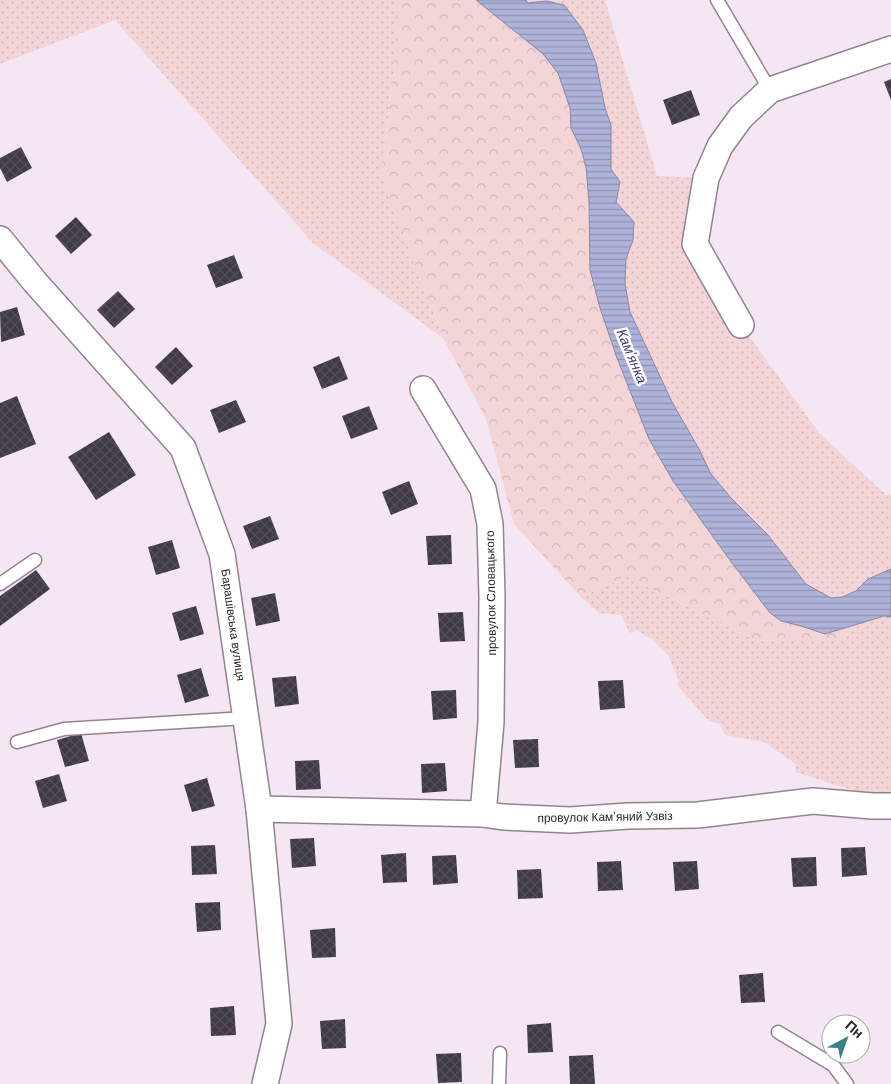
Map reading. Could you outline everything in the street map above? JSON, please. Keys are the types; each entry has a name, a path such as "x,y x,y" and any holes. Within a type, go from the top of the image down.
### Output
{"street":[{"path":"741,325 695,244 706,178 720,146 741,117 770,90 891,49"},
{"name":"Барашівська вулиця","path":"0,239 35,282 182,448 222,554 259,809 279,1024 265,1084"},
{"name":"провулок Словацького","path":"423,388 483,489 490,524 492,597 491,722 483,814"},
{"name":"провулок Камʼяний Узвіз","path":"259,809 483,814 503,817 570,820 628,816 698,815 813,801 891,806"}],"lane":[{"path":"717,0 770,90"},
{"path":"0,584 35,560"},
{"path":"17,742 64,729 246,718"},
{"path":"778,1032 833,1065 847,1084"},
{"path":"499,1084 500,1053"}],"green space":[{"path":"0,0 396,0 396,53 381,174 443,338 313,243 115,20 0,64"},
{"path":"396,0 476,0 543,54 558,73 570,108 571,128 581,149 586,167 589,202 590,270 600,308 617,358 673,481 770,613 781,621 801,626 848,624 847,638 757,641 626,576 581,597 514,524 486,419 443,338 381,174 396,53"},
{"path":"526,0 605,0 657,176 706,178 695,244 741,325 819,433 886,495 891,494 891,569 868,579 856,591 842,597 831,598 806,584 768,535 732,499 711,474 672,402 630,312 625,284 626,259 633,240 634,223 616,202 620,182 611,169 611,125 605,108 596,63 546,1 527,3"},
{"path":"626,576 757,641 847,637 848,624 884,616 891,617 891,794 864,794 795,772 796,764 764,742 725,735 720,724 709,721 677,685 679,681 668,655 654,641 637,630 630,633 621,615 599,613 581,597"}],"water":[{"name":"Кам'янка","path":"476,0 526,0 528,3 546,1 564,5 583,30 596,63 605,108 611,125 611,169 620,182 616,202 634,222 633,240 626,259 625,284 630,312 672,402 711,474 732,499 768,535 806,584 831,598 842,597 856,591 868,579 891,569 891,617 884,616 825,634 781,621 770,613 673,481 649,439 617,358 600,308 590,270 589,202 586,167 581,149 571,128 570,108 558,73 543,54"}],"building":[{"path":"891,79 891,100 884,82"},
{"path":"691,90 700,115 672,125 663,100"},
{"path":"21,147 32,168 7,182 0,168 0,158"},
{"path":"76,217 92,235 71,254 55,236"},
{"path":"234,255 243,278 216,288 207,265"},
{"path":"118,291 135,309 114,328 97,310"},
{"path":"17,307 25,335 1,342 0,312"},
{"path":"176,347 193,366 172,385 155,367"},
{"path":"339,356 348,379 322,389 313,367"},
{"path":"17,396 36,444 0,458 0,403"},
{"path":"236,400 246,422 219,433 210,410"},
{"path":"369,406 378,429 351,439 342,416"},
{"path":"109,432 136,475 96,500 68,457"},
{"path":"409,481 418,504 391,515 382,492"},
{"path":"270,516 279,539 252,549 243,526"},
{"path":"451,535 452,564 428,565 426,536"},
{"path":"172,540 180,568 156,575 148,547"},
{"path":"36,570 50,589 0,626 0,596"},
{"path":"275,593 280,621 256,626 251,598"},
{"path":"196,606 204,634 180,641 172,613"},
{"path":"463,612 465,641 440,642 438,613"},
{"path":"201,668 209,696 185,703 177,675"},
{"path":"296,676 299,704 275,707 272,678"},
{"path":"623,680 625,708 600,710 598,681"},
{"path":"456,690 457,718 433,720 431,691"},
{"path":"81,733 89,761 65,767 57,740"},
{"path":"538,739 539,767 515,768 513,740"},
{"path":"319,760 321,789 296,790 295,761"},
{"path":"445,763 447,791 422,793 421,764"},
{"path":"59,774 67,801 43,808 35,781"},
{"path":"207,778 215,806 192,812 184,785"},
{"path":"314,838 316,866 292,868 290,839"},
{"path":"215,845 217,874 192,875 191,846"},
{"path":"865,847 867,875 842,877 841,848"},
{"path":"406,853 407,882 383,883 381,855"},
{"path":"456,855 458,883 433,885 432,856"},
{"path":"816,857 817,886 793,887 791,858"},
{"path":"621,861 623,890 598,891 597,862"},
{"path":"697,861 699,889 675,891 673,862"},
{"path":"541,869 543,898 518,899 517,870"},
{"path":"220,902 221,930 197,932 195,903"},
{"path":"335,928 336,957 312,958 310,930"},
{"path":"763,973 765,1002 741,1003 739,975"},
{"path":"234,1006 236,1035 211,1036 210,1008"},
{"path":"345,1019 346,1048 322,1049 320,1021"},
{"path":"551,1023 553,1052 528,1053 527,1025"},
{"path":"461,1053 462,1082 438,1083 436,1054"},
{"path":"593,1055 595,1084 570,1084 569,1056"}]}
